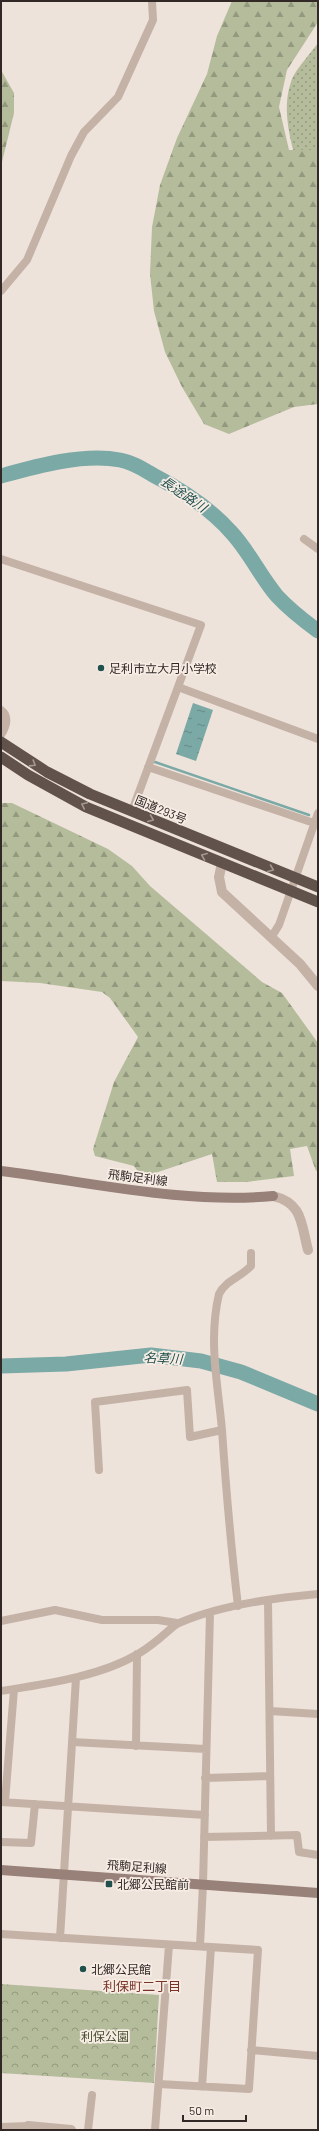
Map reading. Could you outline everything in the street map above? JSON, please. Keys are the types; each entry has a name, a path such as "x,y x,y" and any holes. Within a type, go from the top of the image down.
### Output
{"highway":[{"name":"国道293号","path":"1,742 63,781 318,888"},
{"path":"1,758 28,775 86,806 318,902"}],"main road":[{"name":"飛駒足利線","path":"1,1171 181,1195 238,1198 273,1196"},
{"name":"飛駒足利線","path":"1,1870 318,1893"}],"street":[{"path":"1,290 19,272 29,256 71,156 84,132 118,97 153,20 152,1"},
{"path":"304,538 318,549"},
{"path":"1,559 201,625 132,811"},
{"path":"178,687 318,739"},
{"path":"1,710 6,719 6,728 1,735"},
{"path":"148,767 314,823"},
{"path":"272,936 279,925 294,878 318,813"},
{"path":"222,863 219,877 222,892 272,936 300,964 318,986"},
{"path":"273,1196 286,1199 295,1207 300,1218 308,1250"},
{"path":"238,1606 228,1527 222,1430 213,1357 218,1294 223,1286 244,1274 251,1266 251,1253"},
{"path":"99,1470 95,1402 187,1390 190,1436 222,1430"},
{"path":"1,1691 76,1678 137,1654 177,1623 238,1606 268,1600 318,1594"},
{"path":"268,1600 271,1836"},
{"path":"1,1621 55,1610 102,1620 158,1620 177,1623"},
{"path":"200,1946 210,1613"},
{"path":"136,1746 137,1654"},
{"path":"60,1938 76,1678"},
{"path":"14,1689 3,1802 205,1815"},
{"path":"270,1712 318,1714"},
{"path":"72,1742 206,1749"},
{"path":"205,1778 270,1776"},
{"path":"1,1842 31,1843 35,1804"},
{"path":"204,1837 297,1835 299,1852 318,1855"},
{"path":"1,1934 258,1950 249,2090 159,2084"},
{"path":"156,2130 169,1945"},
{"path":"202,2086 211,1947"},
{"path":"251,2050 318,2056"},
{"path":"88,2130 92,2095"},
{"path":"1,2127 28,2126 72,2130"}],"green space":[{"path":"232,1 318,1 318,22 287,70 279,107 289,150 318,150 318,404 294,407 229,434 204,424 182,387 165,352 154,311 150,274 152,227 160,185 177,138 207,74 217,36"},
{"path":"318,43 318,154 294,153 287,118 287,100 293,78"},
{"path":"1,70 14,93 14,113 1,166"},
{"path":"1,803 12,803 108,849 132,866 150,886 262,982 282,993 318,1043 318,1170 316,1171 307,1146 290,1149 294,1176 247,1182 217,1182 212,1154 146,1176 139,1173 134,1166 95,1156 93,1149 114,1082 138,1037 110,998 102,992 40,983 1,981"},
{"name":"利保公園","path":"1,1984 159,1995 154,2083 1,2073"}],"water":[{"path":"193,703 213,710 196,761 176,754"}],"waterway":[{"name":"長途路川","path":"1,476 30,468 76,459 106,458 129,462 185,493 223,523 249,555 277,596 296,614 318,631"},
{"path":"155,762 309,815"},
{"name":"名草川","path":"1,1366 66,1364 151,1355 201,1361 241,1372 318,1404"}],"place":[{"name":"足利市立大月小学校","path":"101,668"},
{"name":"北郷公民館前","path":"109,1884"},
{"name":"北郷公民館","path":"83,1969"}],"district":[{"name":"利保町二丁目","path":"142,1986"}]}
